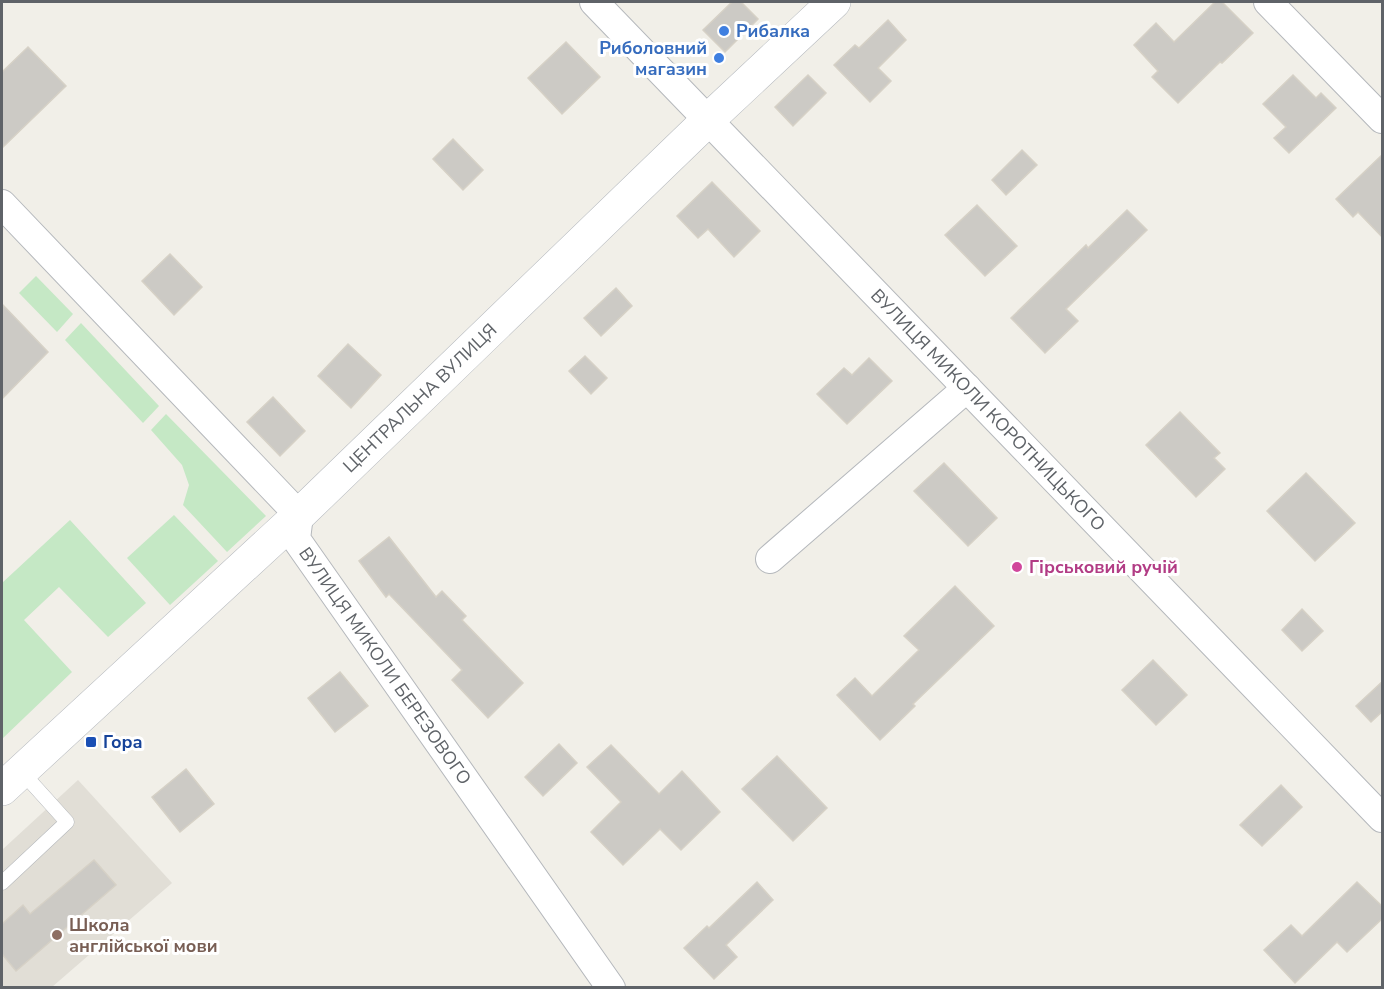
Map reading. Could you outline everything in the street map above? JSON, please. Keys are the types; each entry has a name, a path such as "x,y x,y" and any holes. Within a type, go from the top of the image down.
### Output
{"main road":[{"name":"ЦЕНТРАЛЬНА ВУЛИЦЯ","path":"11,780 299,515 708,120 834,2"}],"street":[{"name":"ВУЛИЦЯ МИКОЛИ КОРОТНИЦЬКОГО","path":"594,2 1383,818"},
{"path":"1268,2 1383,119"},
{"path":"2,204 299,515"},
{"path":"770,559 967,388"},
{"name":"ВУЛИЦЯ МИКОЛИ БЕРЕЗОВОГО","path":"299,515 296,539 611,987"}],"lane":[{"path":"2,883 67,822 11,780"}],"shaded area":[{"name":"Школа англійської мови","path":"78,780 172,883 52,987 2,988 2,850"}],"green space":[{"path":"36,276 73,314 57,332 19,293"},
{"path":"81,323 159,406 143,423 65,340"},
{"path":"166,414 266,516 227,552 183,505 189,485 182,465 151,430"},
{"path":"174,515 218,561 170,605 127,558"},
{"path":"70,520 146,603 108,637 59,587 24,620 72,672 2,739 2,583"}],"building":[{"name":"Рибалка","path":"732,2 741,2 758,19 725,52 703,30"},
{"path":"1215,2 1222,2 1253,33 1178,103 1152,77 1158,71 1134,45 1156,23 1174,42"},
{"path":"888,20 906,40 878,68 891,81 870,102 834,65 855,45 859,48"},
{"path":"566,42 600,77 562,114 528,78"},
{"path":"28,47 66,86 2,148 2,72"},
{"path":"808,75 826,93 793,126 775,107"},
{"path":"1293,75 1316,98 1321,93 1336,108 1289,153 1274,138 1286,127 1263,104"},
{"path":"453,139 483,170 463,190 433,159"},
{"path":"1022,150 1037,165 1006,195 992,180"},
{"path":"1383,154 1383,238 1358,212 1353,217 1336,199"},
{"path":"712,182 760,231 734,257 708,229 698,238 677,216"},
{"path":"977,205 1017,246 985,276 945,235"},
{"path":"1127,210 1147,230 1066,309 1078,321 1045,353 1011,318 1086,245 1088,248"},
{"path":"170,254 202,287 174,315 142,281"},
{"path":"616,288 632,306 601,336 584,318"},
{"path":"2,304 48,352 2,399"},
{"path":"348,344 381,375 351,408 318,376"},
{"path":"585,356 607,378 591,394 569,371"},
{"path":"869,358 892,381 847,424 817,394 844,368 852,375"},
{"path":"273,397 305,431 280,456 247,422"},
{"path":"1180,412 1220,453 1214,458 1225,469 1196,497 1146,445"},
{"path":"944,463 997,518 968,546 914,491"},
{"path":"1306,473 1355,523 1315,561 1267,511"},
{"path":"389,537 436,597 442,591 466,616 462,620 523,683 488,718 452,680 462,670 389,594 386,597 359,561"},
{"path":"955,586 994,626 913,704 915,706 880,740 837,695 855,678 872,696 919,650 904,636"},
{"path":"1302,609 1323,631 1302,651 1282,630"},
{"path":"1153,660 1187,695 1156,725 1122,690"},
{"path":"340,672 368,706 335,732 308,698"},
{"path":"1383,681 1383,711 1371,722 1356,706"},
{"path":"559,744 577,763 543,796 525,777"},
{"path":"611,745 659,794 682,771 720,812 681,850 660,829 623,865 591,832 621,802 587,767"},
{"path":"777,756 827,808 793,841 742,789"},
{"path":"186,769 214,804 180,832 152,797"},
{"path":"1281,785 1302,807 1262,846 1240,825"},
{"path":"94,860 116,885 16,971 2,954 2,924 23,905 30,914"},
{"path":"757,882 773,900 726,945 737,957 714,979 684,948 707,926 709,928"},
{"path":"1357,882 1383,907 1383,918 1347,952 1337,942 1295,983 1264,950 1291,925 1302,936"}],"place":[{"name":"Рибалка","path":"724,31"},
{"name":"Риболовний магазин","path":"719,58"},
{"name":"Гірськовий ручій","path":"1017,567"},
{"name":"Гора","path":"91,742"},
{"name":"Школа англійської мови","path":"57,935"}]}
